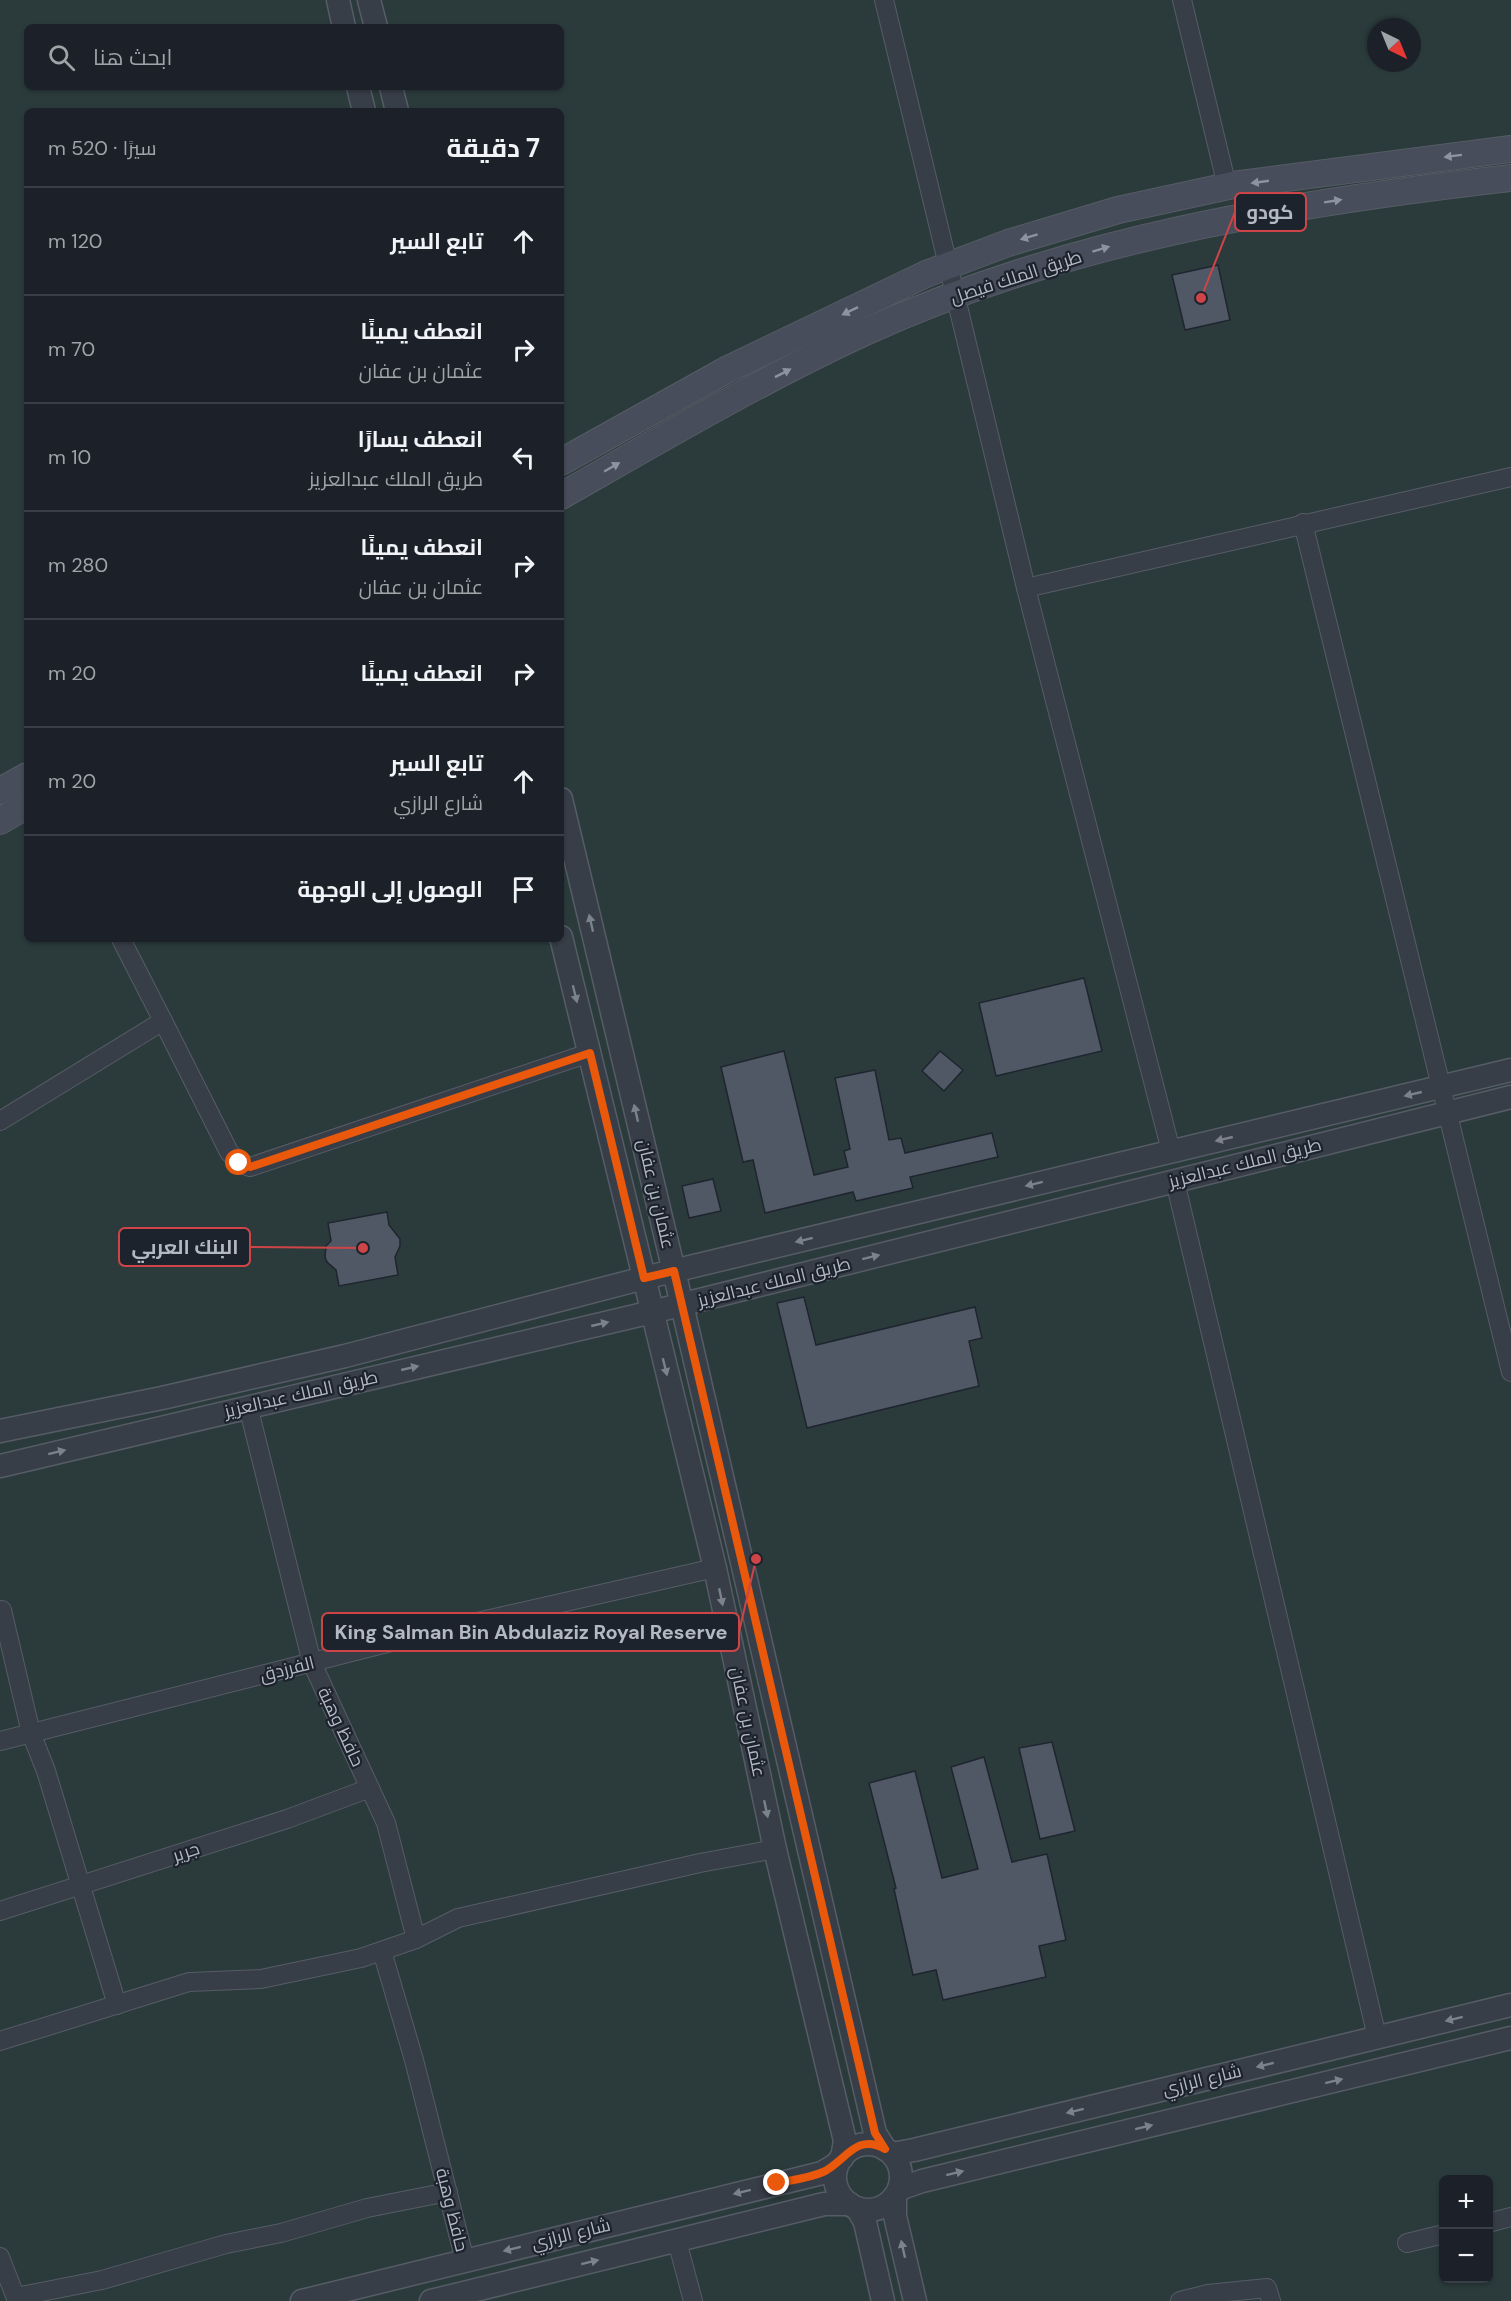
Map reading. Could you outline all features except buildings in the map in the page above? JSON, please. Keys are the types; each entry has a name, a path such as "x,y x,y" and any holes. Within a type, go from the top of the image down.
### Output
{"main road":[{"name":"طريق الملك فيصل","path":"564,460 728,369 926,274 1008,243 1107,213 1227,186 1511,149"},
{"name":"طريق الملك فيصل","path":"564,494 740,394 866,332 955,296 1027,271 1125,242 1240,216 1511,178"},
{"path":"0,792 24,778"},
{"path":"0,821 24,807"}],"street":[{"path":"338,0 343,24"},
{"path":"369,0 375,24"},
{"path":"884,0 1026,588 1171,1151"},
{"path":"1182,0 1227,186"},
{"path":"359,90 363,108"},
{"path":"392,90 396,108"},
{"path":"1026,588 1511,477"},
{"path":"1303,524 1509,1354 1511,1372"},
{"name":"عثمان بن عفان","path":"564,812 674,1271 875,2133 888,2151"},
{"path":"123,942 229,1152 239,1163 250,1167 590,1053"},
{"name":"عثمان بن عفان","path":"562,942 715,1568 775,1849 845,2141 840,2161"},
{"path":"0,1121 163,1021"},
{"name":"طريق الملك عبدالعزيز","path":"0,1431 162,1398 345,1356 644,1278 1511,1070"},
{"name":"طريق الملك عبدالعزيز","path":"0,1466 682,1305 1511,1097"},
{"path":"1175,1181 1377,2037"},
{"name":"حافظ وهبة","path":"248,1406 312,1663 386,1823 416,1939"},
{"name":"الفرزدق","path":"0,1741 406,1638 715,1568"},
{"path":"2,1610 31,1733 46,1771 117,2005"},
{"name":"جرير","path":"0,1911 287,1819 370,1788"},
{"path":"0,2041 189,1982 261,1979 361,1958 416,1939 458,1918 700,1863 775,1849"},
{"name":"حافظ وهبة","path":"382,1951 414,2060 465,2261"},
{"name":"شارع الرازي","path":"888,2151 914,2150 1511,2005"},
{"name":"شارع الرازي","path":"897,2192 922,2181 1511,2038"},
{"path":"897,2192 882,2207 870,2210 853,2206 845,2201 837,2190 835,2176 840,2161 856,2146 869,2144 888,2151 899,2164 901,2177 895,2216 915,2301"},
{"name":"شارع الرازي","path":"302,2301 822,2173 840,2161"},
{"path":"0,2257 16,2299 102,2280 226,2244 281,2233 367,2208 448,2192"},
{"name":"شارع الرازي","path":"431,2301 824,2204 853,2206"},
{"path":"853,2206 865,2222 883,2301"},
{"path":"1493,2222 1511,2217"},
{"path":"1407,2243 1439,2235"},
{"path":"677,2241 693,2301"},
{"path":"1180,2301 1208,2294 1267,2288 1271,2301"}],"shaded area":[{"path":"0,0 1511,0 1511,2301 0,2301"}],"place":[{"name":"كودو","path":"1201,298"},
{"name":"البنك العربي","path":"363,1248"},
{"name":"King Salman Bin Abdulaziz Royal Reserve","path":"756,1559"}],"route":[{"path":"239,1163 250,1167 590,1053 644,1278 674,1271 875,2133 885,2149 869,2144 856,2146 845,2153 838,2163 822,2173 777,2183"}]}
